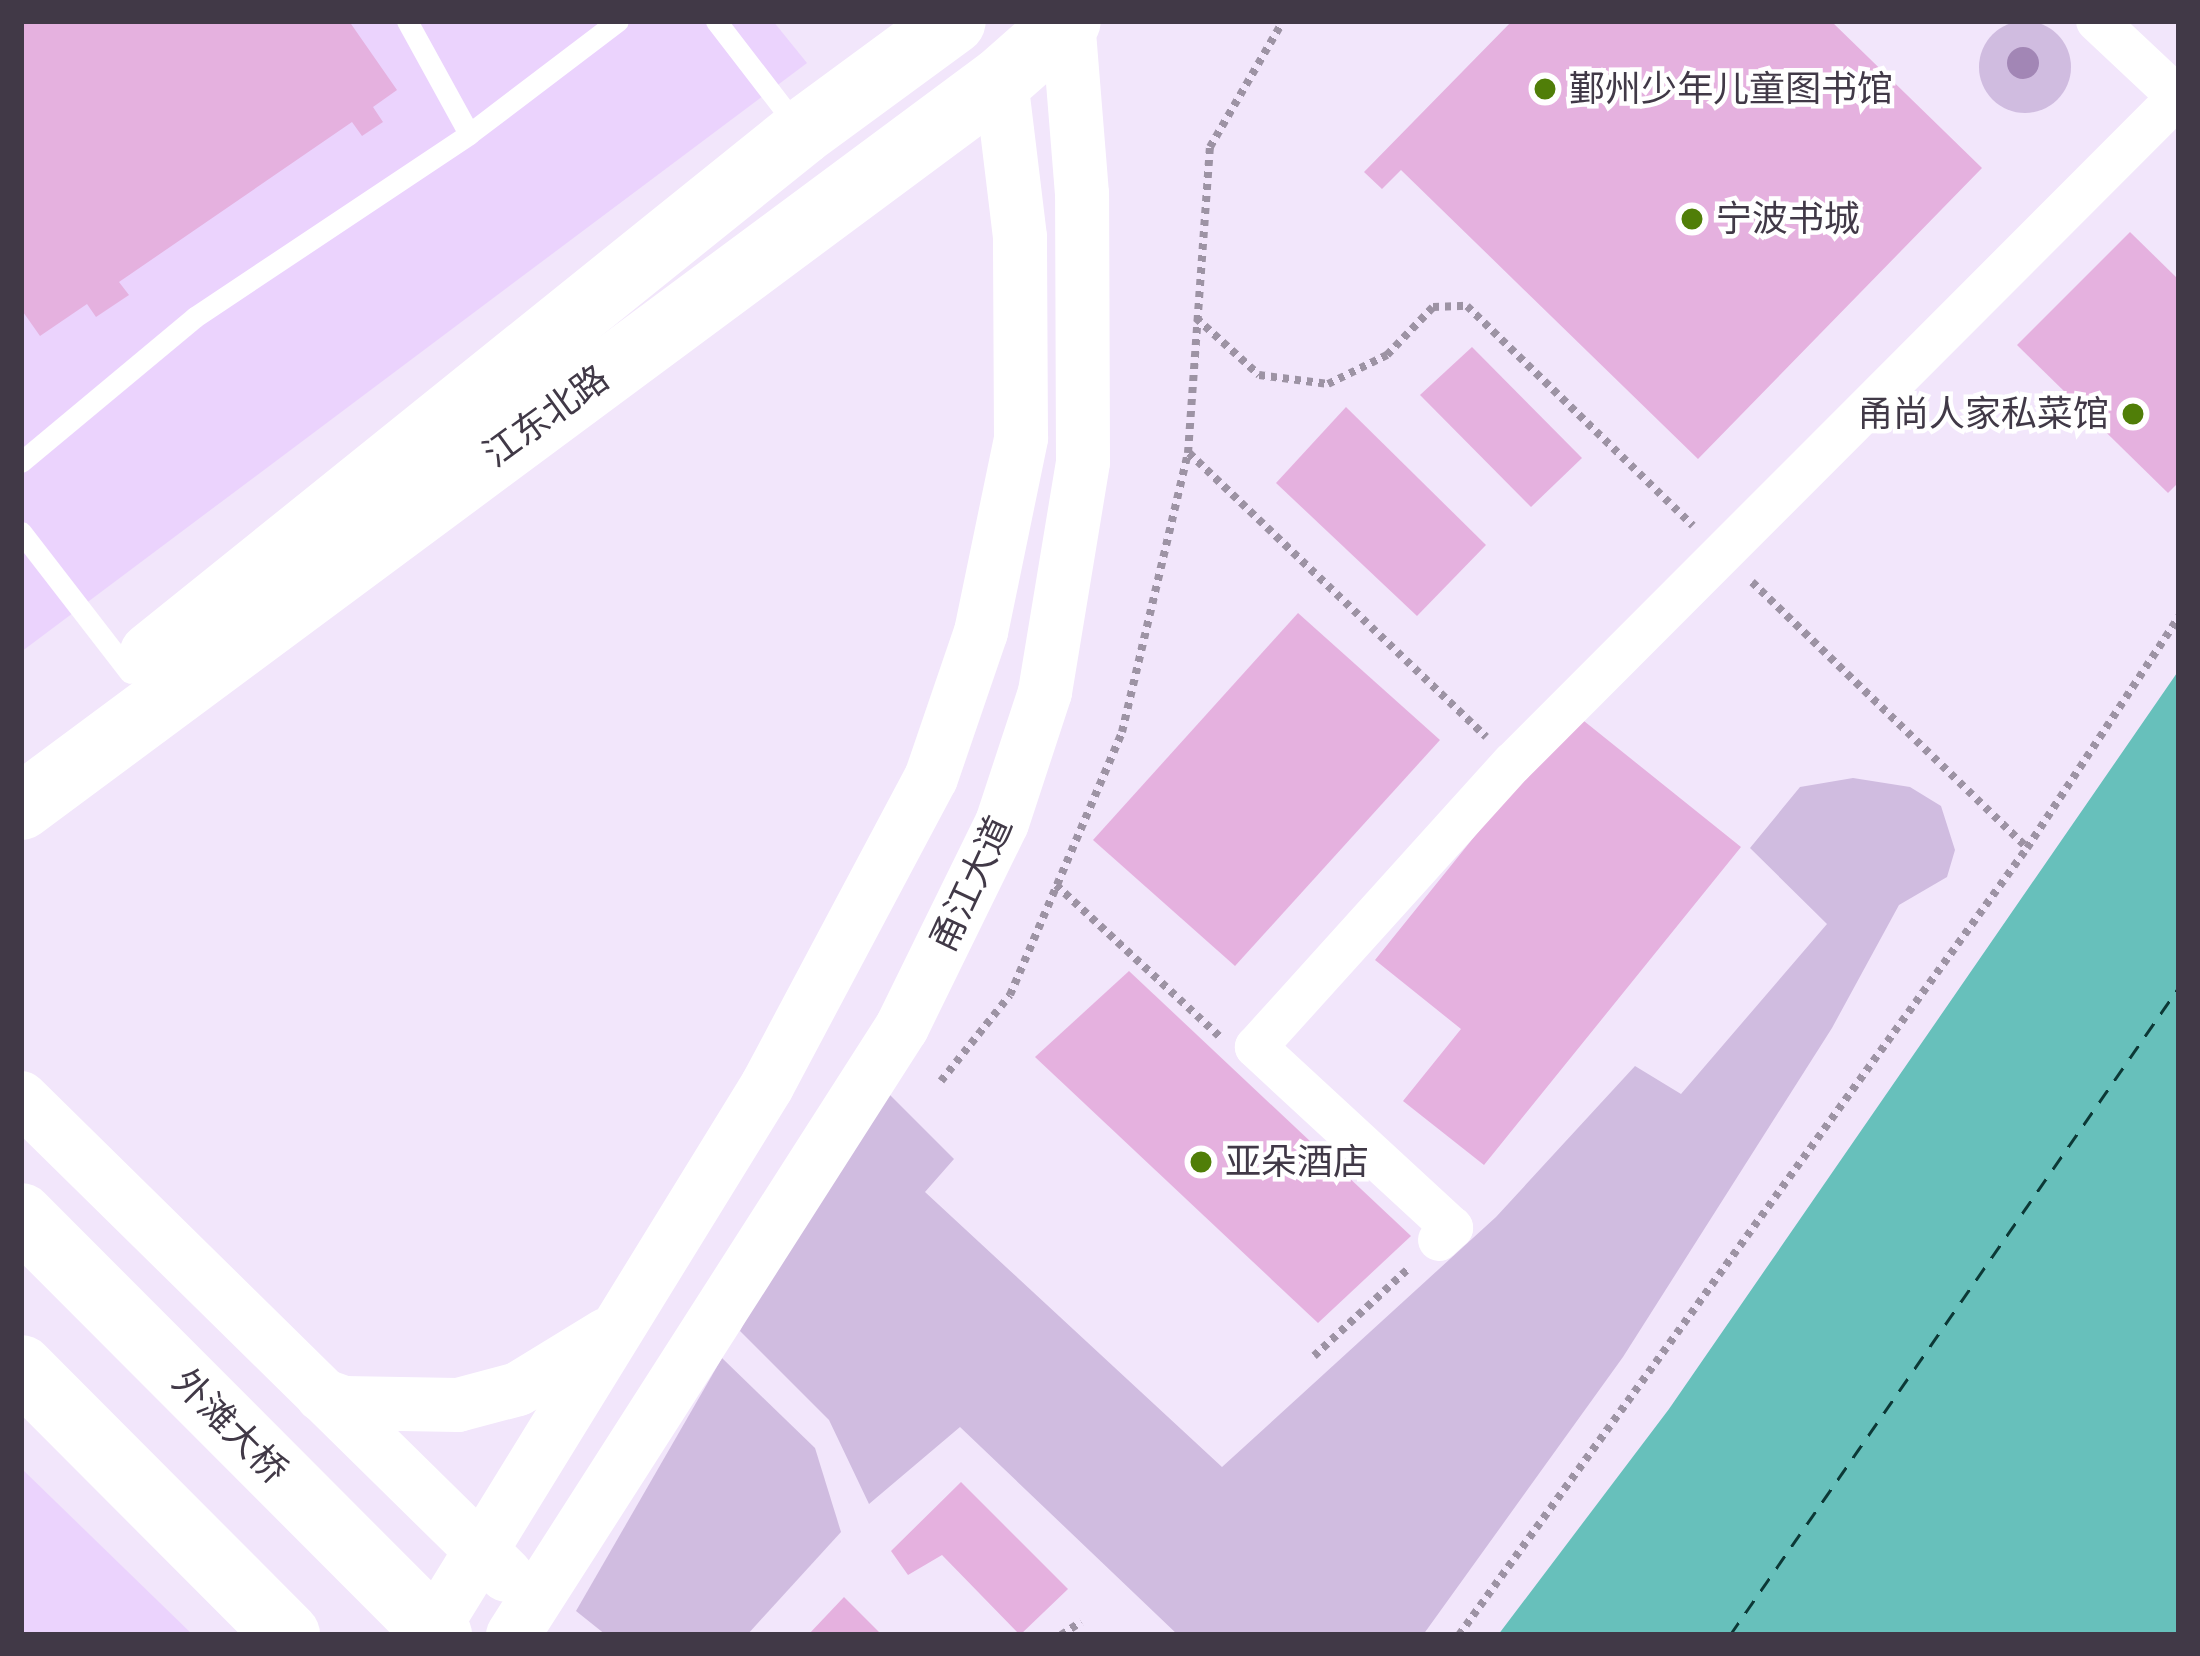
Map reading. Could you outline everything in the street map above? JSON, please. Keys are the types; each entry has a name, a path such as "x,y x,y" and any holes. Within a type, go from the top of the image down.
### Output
{"main road":[{"name":"江东北路","path":"21,757 802,132 953,21"},
{"name":"江东北路","path":"21,807 1001,80 1068,21"},
{"name":"外滩大桥","path":"21,1216 439,1635"},
{"path":"21,1368 286,1635"}],"street":[{"name":"甬江大道","path":"524,1618 902,1028 1002,823 1045,692 1083,462 1082,194 1068,21"},
{"path":"1439,1240 1451,1228 1256,1047 1514,763 2178,98 2097,21"},
{"path":"429,1635 849,941 931,778 981,632 1022,438 1020,237 1001,80"},
{"path":"21,1098 481,1552 524,1618"},
{"path":"322,1395 366,1405 458,1405 518,1390 618,1328"}],"lane":[{"path":"407,21 469,134"},
{"path":"21,462 195,317 469,134 618,21"},
{"path":"716,21 802,132"},
{"path":"21,532 130,673"}],"path":[{"path":"941,1082 1010,995 1121,732 1188,453 1210,147 1283,21"},
{"path":"1196,317 1258,375 1328,384 1387,355 1433,307 1467,306 2027,848"},
{"path":"1188,453 1514,763"},
{"path":"1459,1635 2027,848 2179,617"},
{"path":"1061,1635 1081,1622"}],"shaded area":[{"path":"21,21 773,21 807,63 21,652"},
{"path":"2025,21 2057,35 2071,67 2057,99 2025,113 1993,99 1979,67 1993,35"},
{"path":"2179,670 2179,1635 1498,1635 1669,1409"},
{"path":"1853,778 1910,787 1941,806 1955,850 1947,877 1899,905 1832,1028 1623,1357 1423,1635 1178,1635 960,1427 869,1504 829,1420 740,1331 835,1136 885,1090 954,1159 925,1192 1222,1467 1496,1217 1635,1066 1681,1094 1827,924 1750,848 1800,787"},
{"path":"722,1358 815,1448 841,1532 747,1635 606,1635 576,1611"},
{"path":"21,1468 193,1635 21,1635"}],"building":[{"path":"21,21 349,21 397,90 373,107 383,122 362,136 352,122 119,282 129,295 96,317 87,304 40,336 21,309"},
{"name":"宁波书城","path":"1512,21 1831,21 1982,168 1698,459 1401,170 1382,189 1364,172"},
{"name":"甬尚人家私菜馆","path":"2130,232 2179,280 2179,482 2168,493 2017,345"},
{"path":"1472,347 1582,458 1531,507 1420,395"},
{"path":"1346,407 1486,545 1417,616 1276,483"},
{"path":"1298,613 1440,740 1235,966 1093,840"},
{"path":"1574,713 1741,847 1484,1165 1403,1101 1461,1029 1375,960"},
{"path":"1129,971 1411,1236 1318,1323 1035,1057"},
{"path":"961,1482 1068,1589 1020,1635 942,1555 908,1575 891,1551"},
{"path":"844,1597 882,1635 808,1635"}],"ferry route":[{"path":"1730,1635 2179,987"}],"place":[{"name":"鄞州少年儿童图书馆","path":"1545,89"},
{"name":"宁波书城","path":"1692,219"},
{"name":"甬尚人家私菜馆","path":"2133,414"},
{"name":"亚朵酒店","path":"1201,1162"}]}
